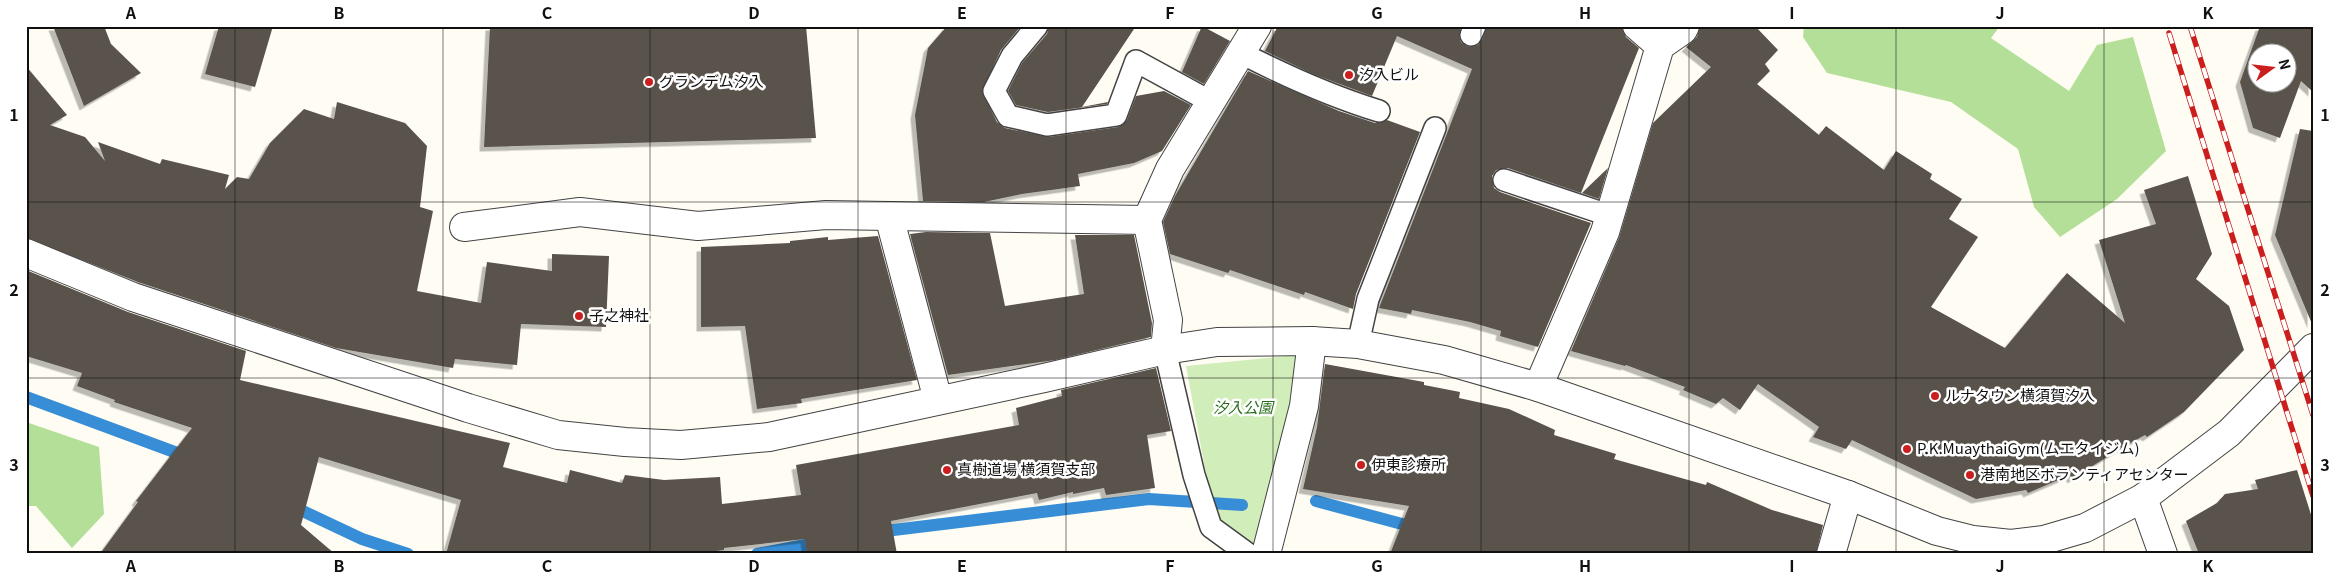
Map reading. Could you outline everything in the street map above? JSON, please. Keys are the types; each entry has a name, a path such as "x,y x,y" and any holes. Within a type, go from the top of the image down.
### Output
{"street":[{"path":"1165,350 1168,320 1147,220 1170,169 1257,26"},
{"path":"1637,26 1660,46"},
{"path":"1538,387 1606,232 1660,46 1683,30 1685,26"},
{"path":"464,227 580,212 698,226 826,215 1147,220"},
{"path":"889,216 938,400"},
{"path":"26,253 133,297 468,408 558,435 625,442 681,445 769,437 1165,350 1217,342 1312,341 1358,344 1444,360 1538,387 1848,495 1937,531 1973,540 2011,544 2044,540 2085,528 2143,498 2229,433 2313,348"},
{"path":"1265,553 1304,406 1312,341"},
{"path":"1831,554 1848,495"},
{"path":"2143,498 2163,554"}],"lane":[{"path":"1037,26 1012,56 994,92 1008,116 1047,125 1116,115 1136,61 1212,102"},
{"path":"1241,53 1338,99 1379,111"},
{"path":"1358,344 1368,299 1435,128"},
{"path":"1504,180 1611,216"},
{"path":"1165,350 1194,475 1211,526 1265,553"}],"green space":[{"path":"1804,26 2000,26 1991,38 2069,91 2097,45 2133,37 2166,151 2117,199 2060,237 2034,207 2018,149 1951,102 1827,73 1803,37"},
{"name":"汐入公園","path":"1298,355 1285,448 1258,550 1215,522 1186,366"},
{"path":"26,422 99,447 104,514 72,548 36,506 26,506"}],"building":[{"path":"53,26 104,26 111,44 141,73 84,106"},
{"path":"219,26 273,26 255,87 205,74"},
{"name":"グランデム汐入","path":"490,26 806,26 816,138 484,147"},
{"path":"947,26 1021,26 1001,50 982,91 997,122 1005,128 1048,137 1118,127 1127,120 1136,96 1164,91 1191,105 1162,151 1134,163 1078,174 1080,186 1022,194 984,202 923,201 915,115 928,48"},
{"path":"1049,26 1136,26 1082,107 1108,102 1107,104 1048,112 1016,105 1008,91 1022,63 1047,34"},
{"path":"1202,26 1230,41 1204,84 1182,72"},
{"path":"1278,26 1461,26 1459,36 1461,42 1466,46 1472,47 1478,45 1482,40 1487,26 1622,26 1626,37 1639,48 1581,193 1508,168 1496,170 1492,176 1494,188 1500,192 1591,223 1538,347 1500,336 1501,331 1470,322 1412,310 1411,314 1379,308 1472,69 1397,36 1372,96 1313,74 1265,51"},
{"path":"1700,26 1755,26 1778,50 1765,64 1770,71 1757,84 1819,135 1826,126 1884,170 1896,151 1932,174 1930,179 1962,199 1949,219 1978,237 1931,307 2005,348 2067,273 2125,323 2099,240 2156,224 2144,190 2188,176 2212,254 2196,279 2229,306 2244,350 2184,412 2147,437 2145,435 2118,450 2072,479 2070,475 2028,493 2026,490 1976,499 1852,440 1846,449 1813,437 1819,427 1758,384 1740,410 1723,398 1716,404 1683,390 1685,387 1626,365 1571,351 1619,238 1653,123 1711,67 1686,47 1697,37"},
{"path":"2260,26 2313,26 2313,92 2301,81 2280,138 2253,128 2240,82 2246,65 2246,92 2296,92 2296,42 2254,42"},
{"path":"26,66 67,115 50,125 85,137 105,161 98,142 160,164 162,159 229,175 225,189 237,177 249,179 270,143 304,109 334,119 337,102 405,123 427,146 420,207 433,211 417,291 481,303 487,262 552,271 552,254 609,256 606,327 521,324 517,365 455,359 453,368 336,348 138,282 26,238"},
{"path":"1248,71 1339,111 1375,123 1387,120 1420,132 1356,294 1353,309 1305,292 1304,295 1230,270 1228,273 1170,254 1163,222 1175,196"},
{"path":"2300,129 2313,131 2312,324 2275,235"},
{"path":"1608,168 1599,199 1582,193"},
{"path":"926,232 990,233 1005,306 1084,294 1075,235 1134,235 1152,323 1151,337 1055,360 948,375 910,234"},
{"path":"878,236 917,380 801,399 802,403 757,409 745,326 701,327 701,247 790,243 790,241 828,237 828,240"},
{"path":"26,270 128,312 246,351 240,380 510,443 503,467 567,483 570,470 622,483 625,475 664,480 720,477 722,504 801,495 796,465 1019,425 1016,408 1062,396 1061,390 1156,368 1171,431 1147,435 1155,488 1106,495 1104,488 1073,494 1073,492 1039,500 1037,493 891,521 897,554 807,554 805,539 724,548 724,550 692,554 446,554 461,500 319,457 301,525 335,554 100,554 138,502 136,501 192,428 114,402 115,400 77,386 82,373 26,356"},
{"path":"1325,364 1424,382 1424,385 1460,392 1459,398 1509,409 1555,430 1554,435 1616,454 1614,459 1706,485 1707,482 1772,510 1823,525 1816,554 1390,554 1409,506 1303,489 1317,427"},
{"path":"2297,470 2313,521 2313,554 2199,554 2186,521 2217,503 2225,494 2258,489 2255,480"}],"waterway":[{"path":"26,397 188,457"},
{"path":"877,532 1149,499 1242,505"},
{"path":"1316,501 1417,528"},
{"path":"290,505 362,539 408,554"},
{"path":"757,554 821,542"}],"railway":[{"path":"2190,26 2313,415"},
{"path":"2169,33 2313,496"}],"place":[{"name":"汐入ビル","path":"1349,75"},
{"name":"グランデム汐入","path":"649,82"},
{"name":"子之神社","path":"579,316"},
{"name":"ルナタウン横須賀汐入","path":"1935,396"},
{"name":"P.K.MuaythaiGym(ムエタイジム)","path":"1907,449"},
{"name":"伊東診療所","path":"1361,465"},
{"name":"真樹道場 横須賀支部","path":"947,470"},
{"name":"港南地区ボランティアセンター","path":"1970,475"}]}
